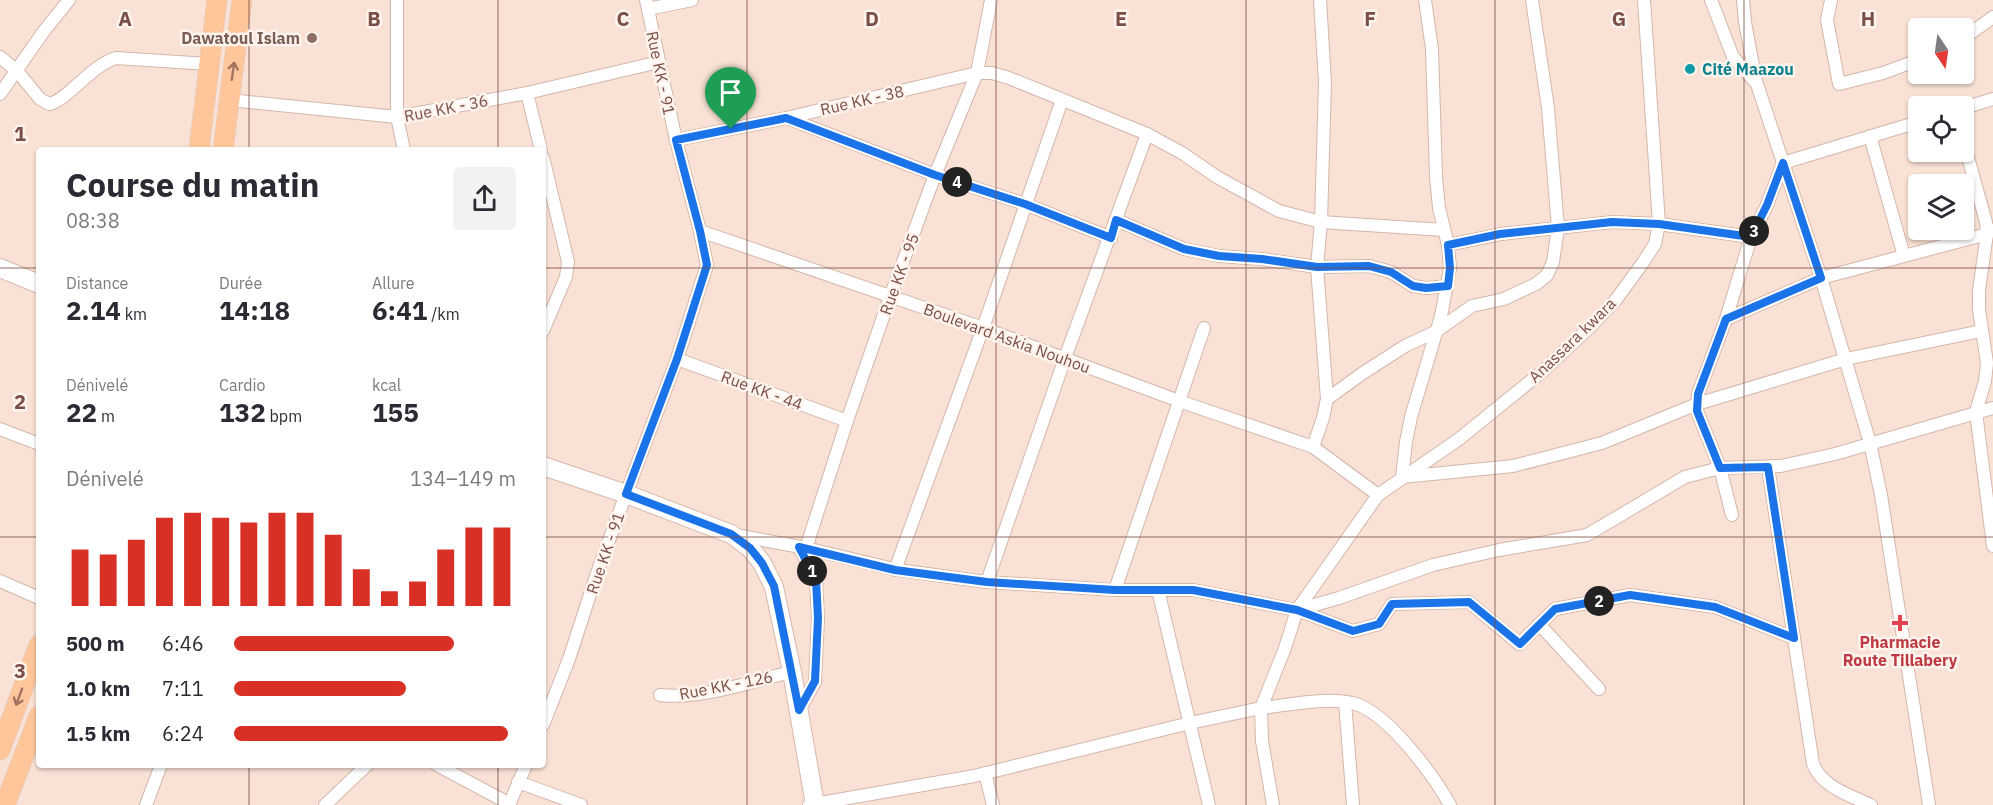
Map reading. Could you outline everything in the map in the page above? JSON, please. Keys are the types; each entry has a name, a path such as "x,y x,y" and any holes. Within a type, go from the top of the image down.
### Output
{"main road":[{"path":"199,147 217,0"},
{"path":"223,147 242,0"},
{"path":"0,750 36,653"},
{"path":"5,805 36,724"}],"street":[{"path":"0,94 44,31 69,0"},
{"path":"397,0 397,117 403,147"},
{"path":"647,5 692,0"},
{"name":"Rue KK - 95","path":"802,548 890,297 935,175 977,73 991,0"},
{"path":"1312,447 1323,418 1327,399 1317,267 1322,222 1325,82 1320,0"},
{"path":"1425,0 1432,49 1436,177 1450,268 1441,316 1406,442 1402,477 1512,466 1602,443 1697,404 1846,359 1981,331"},
{"path":"1327,399 1397,351 1435,332 1472,306 1504,299 1536,284 1547,275 1553,262 1558,228 1548,108 1532,0"},
{"path":"1644,0 1659,224"},
{"path":"1712,0 1733,57 1757,84"},
{"path":"1743,0 1757,84 1821,278 1870,443 1881,495 1929,805"},
{"path":"1831,0 1827,20 1839,84 1883,73 1908,64"},
{"name":"Rue KK - 91","path":"546,717 677,359 707,265 676,140 647,5"},
{"path":"1974,31 1993,17"},
{"path":"0,57 17,71 40,99 49,104 56,102 104,62 116,58 209,64"},
{"name":"Rue KK - 36","path":"229,100 397,117 527,93 659,62"},
{"path":"977,73 1009,78 1147,134 1278,211 1322,222 1444,230"},
{"name":"Rue KK - 38","path":"676,140 786,118 977,73"},
{"path":"527,93 540,147"},
{"path":"1974,105 1993,99"},
{"path":"895,570 983,328 1062,100"},
{"path":"786,118 935,175 1025,204 1111,238"},
{"path":"1783,163 1908,125"},
{"path":"987,582 1065,358 1111,238 1147,134"},
{"path":"1870,136 1904,256"},
{"path":"1969,162 1990,232 1979,290 1981,331 1987,363 1985,381 1976,412 1993,539"},
{"path":"1732,515 1720,468 1697,411 1698,394 1726,319 1751,237 1767,205 1783,163"},
{"path":"546,170 568,262 566,277 546,324"},
{"path":"1116,220 1184,249 1219,256 1262,259 1317,267 1369,266 1391,272 1413,286 1426,288 1448,286"},
{"path":"1448,245 1500,234 1612,222 1659,224 1751,237"},
{"name":"Anassara kwara","path":"1261,708 1297,610 1378,495 1459,439 1544,371 1591,326 1615,301 1642,264 1655,244 1659,224"},
{"name":"Boulevard Askia Nouhou","path":"700,231 983,328 1179,401 1312,447 1378,495"},
{"path":"1726,319 1821,278 1990,232"},
{"path":"0,268 36,283"},
{"path":"1115,590 1204,328"},
{"name":"Rue KK - 44","path":"677,359 847,421"},
{"path":"1297,610 1339,598 1433,565 1499,549 1587,536 1685,477 1720,468 1768,467 1834,454 1993,408"},
{"path":"0,429 36,443"},
{"path":"546,467 626,494 731,534 895,570 987,582 1115,590 1193,590 1297,610 1353,631 1379,624 1392,604 1469,602 1520,644 1555,609 1630,595 1715,607 1794,638"},
{"path":"1768,467 1813,764 1817,774 1833,787 1870,805"},
{"path":"731,534 756,555 774,586 799,710 813,805 985,773 1261,708 1330,700 1356,704 1368,710 1391,728 1422,764 1450,805"},
{"path":"799,710 815,681 818,618 816,579 802,548"},
{"path":"0,581 36,597"},
{"path":"1158,590 1209,805"},
{"path":"1539,624 1599,689"},
{"name":"Rue KK - 126","path":"660,695 705,693 792,672"},
{"path":"1345,702 1353,805"},
{"path":"1261,708 1262,741 1273,805"},
{"path":"146,805 160,768"},
{"path":"325,805 364,768"},
{"path":"442,768 510,805 525,768"},
{"path":"985,773 993,805"},
{"path":"518,782 581,805"}],"shaded area":[{"path":"0,0 1993,0 1993,805 0,805"}],"place":[{"name":"Dawatoul Islam","path":"312,38"},
{"name":"Cité Maazou","path":"1690,69"},
{"name":"Pharmacie Route Tillabery","path":"1900,623"}],"route":[{"path":"786,118 935,175 1025,204 1111,238 1116,220 1184,249 1219,256 1262,259 1317,267 1369,266 1391,272 1413,286 1426,288 1448,286 1450,268 1448,245 1500,234 1612,222 1659,224 1751,237 1767,205 1783,163 1821,278 1726,319 1698,394 1697,411 1720,468 1768,467 1794,638 1715,607 1630,595 1555,609 1520,644 1469,602 1392,604 1379,624 1353,631 1297,610 1193,590 1115,590 987,582 895,570 799,547 816,579 818,618 815,681 799,710 774,586 762,563 750,548 731,534 626,494 677,359 707,265 676,140 731,129 786,118"}]}
